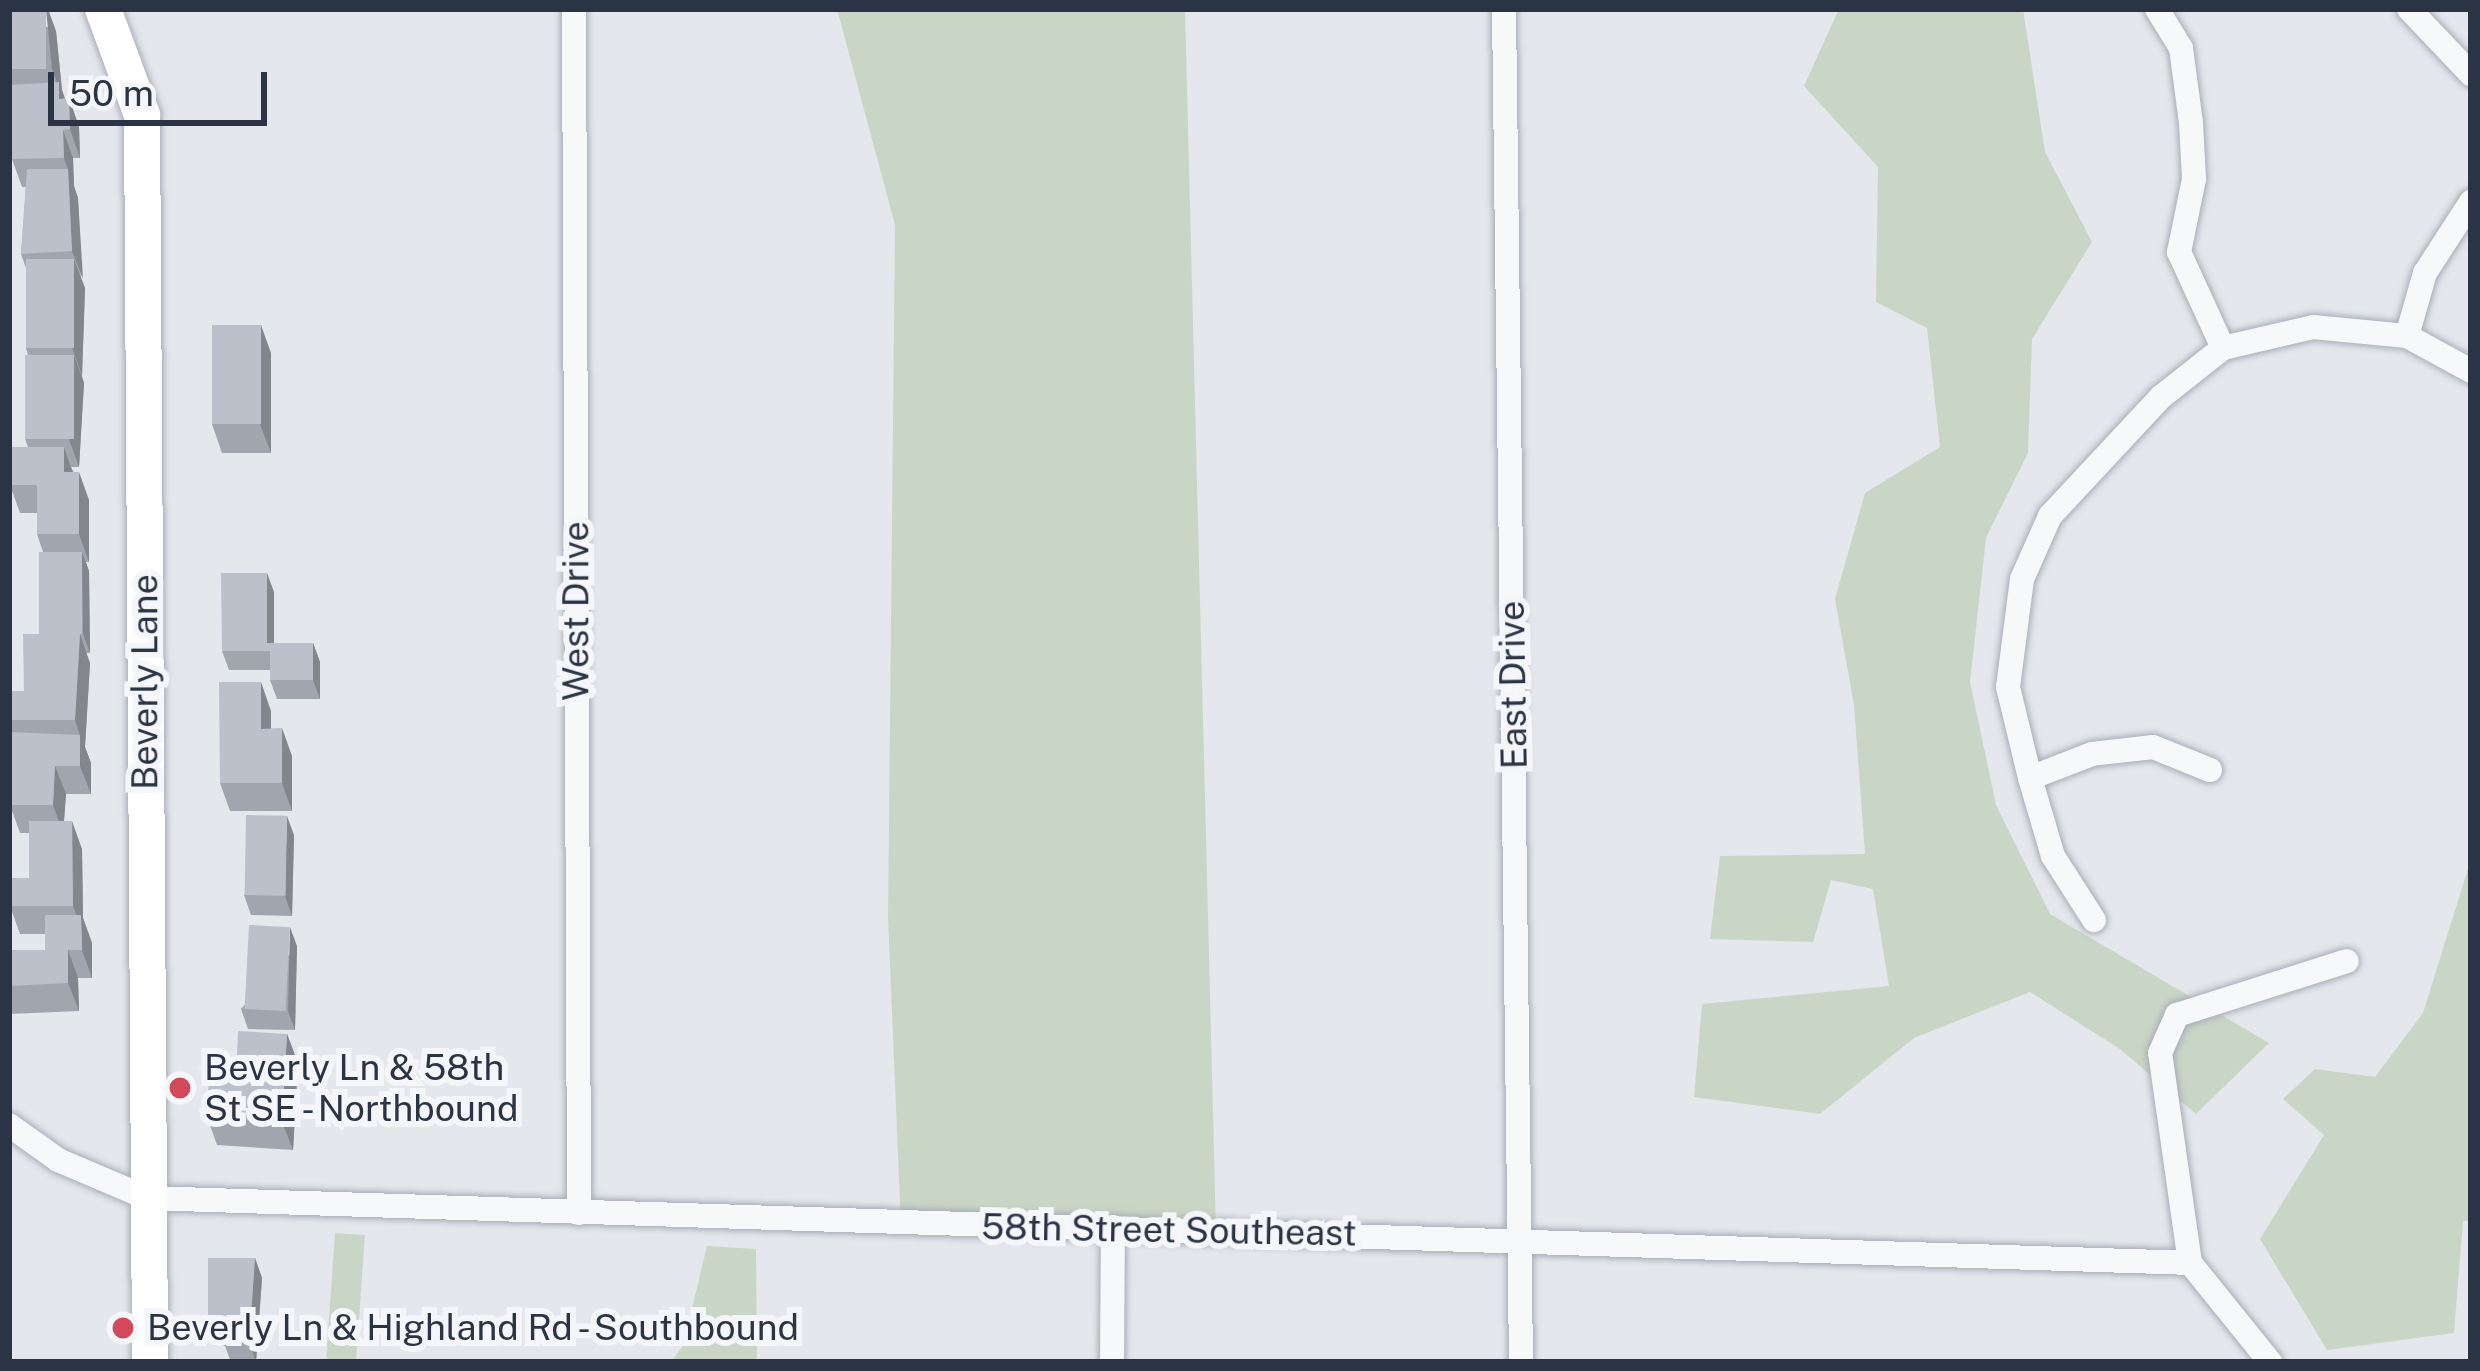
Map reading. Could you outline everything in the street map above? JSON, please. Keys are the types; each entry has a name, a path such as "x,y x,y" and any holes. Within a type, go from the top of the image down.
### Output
{"street":[{"name":"Beverly Lane","path":"104,9 142,116 150,1362"},
{"name":"West Drive","path":"574,9 579,1214"},
{"name":"East Drive","path":"1504,9 1521,1362"},
{"path":"2157,9 2181,48 2191,123 2194,179 2179,252 2222,348"},
{"path":"2409,9 2471,74"},
{"path":"2407,336 2425,273 2471,202"},
{"path":"2094,920 2053,856 2008,687 2022,579 2050,516 2161,397 2222,348 2313,327 2407,336 2471,371"},
{"path":"2030,778 2092,754 2153,747 2210,770"},
{"path":"2270,1362 2190,1263 2160,1053 2177,1016 2347,961"},
{"path":"9,1125 58,1160 147,1198"},
{"name":"58th Street Southeast","path":"147,1198 579,1214 1520,1237 2190,1263"},
{"path":"1112,1362 1113,1227"}],"green space":[{"path":"837,9 1185,9 1216,1231 901,1226 888,918 895,225"},
{"path":"1839,9 2023,9 2045,152 2092,242 2032,339 2028,453 1986,538 1970,682 1996,805 2050,914 2269,1043 2196,1114 2120,1049 2030,992 1914,1038 1820,1114 1694,1097 1702,1004 1889,986 1873,889 1831,880 1813,942 1710,939 1720,856 1865,854 1854,705 1835,599 1865,493 1940,447 1927,328 1876,302 1878,167 1804,86"},
{"path":"2471,859 2471,1221 2463,1221 2454,1333 2327,1350 2260,1239 2324,1135 2283,1099 2315,1069 2375,1077 2423,1013"},
{"path":"335,1233 365,1235 356,1362 326,1362"},
{"path":"707,1246 756,1249 757,1362 671,1362 683,1346"}],"building":[{"path":"9,9 46,9 46,69 9,69"},
{"path":"59,82 59,99 69,98 64,158 12,159 9,85"},
{"path":"27,169 68,169 72,251 21,254"},
{"path":"26,259 74,259 74,348 26,348"},
{"path":"212,325 261,325 261,424 212,424"},
{"path":"25,355 74,355 74,439 25,439"},
{"path":"10,447 64,447 64,472 79,472 79,534 37,534 37,485 10,485"},
{"path":"39,552 82,552 82,634 39,634"},
{"path":"221,573 267,573 267,643 313,643 313,680 270,680 270,651 222,651"},
{"path":"23,634 80,634 75,720 9,720 9,691 24,691"},
{"path":"219,682 261,682 261,729 282,728 282,783 220,783"},
{"path":"10,732 80,735 80,766 55,766 53,805 10,805"},
{"path":"246,815 287,816 286,896 245,895"},
{"path":"29,821 72,821 73,906 10,906 9,878 29,878"},
{"path":"45,915 81,915 82,950 68,950 68,983 9,986 9,950 45,950"},
{"path":"249,925 290,927 286,1011 245,1009"},
{"path":"238,1031 287,1034 282,1122 207,1117 209,1075 236,1077"},
{"path":"208,1258 255,1258 249,1343 224,1343 224,1327 208,1327"}],"place":[{"name":"Beverly Ln & 58th St SE - Northbound","path":"180,1088"},
{"name":"Beverly Ln & Highland Rd - Southbound","path":"123,1328"}]}
